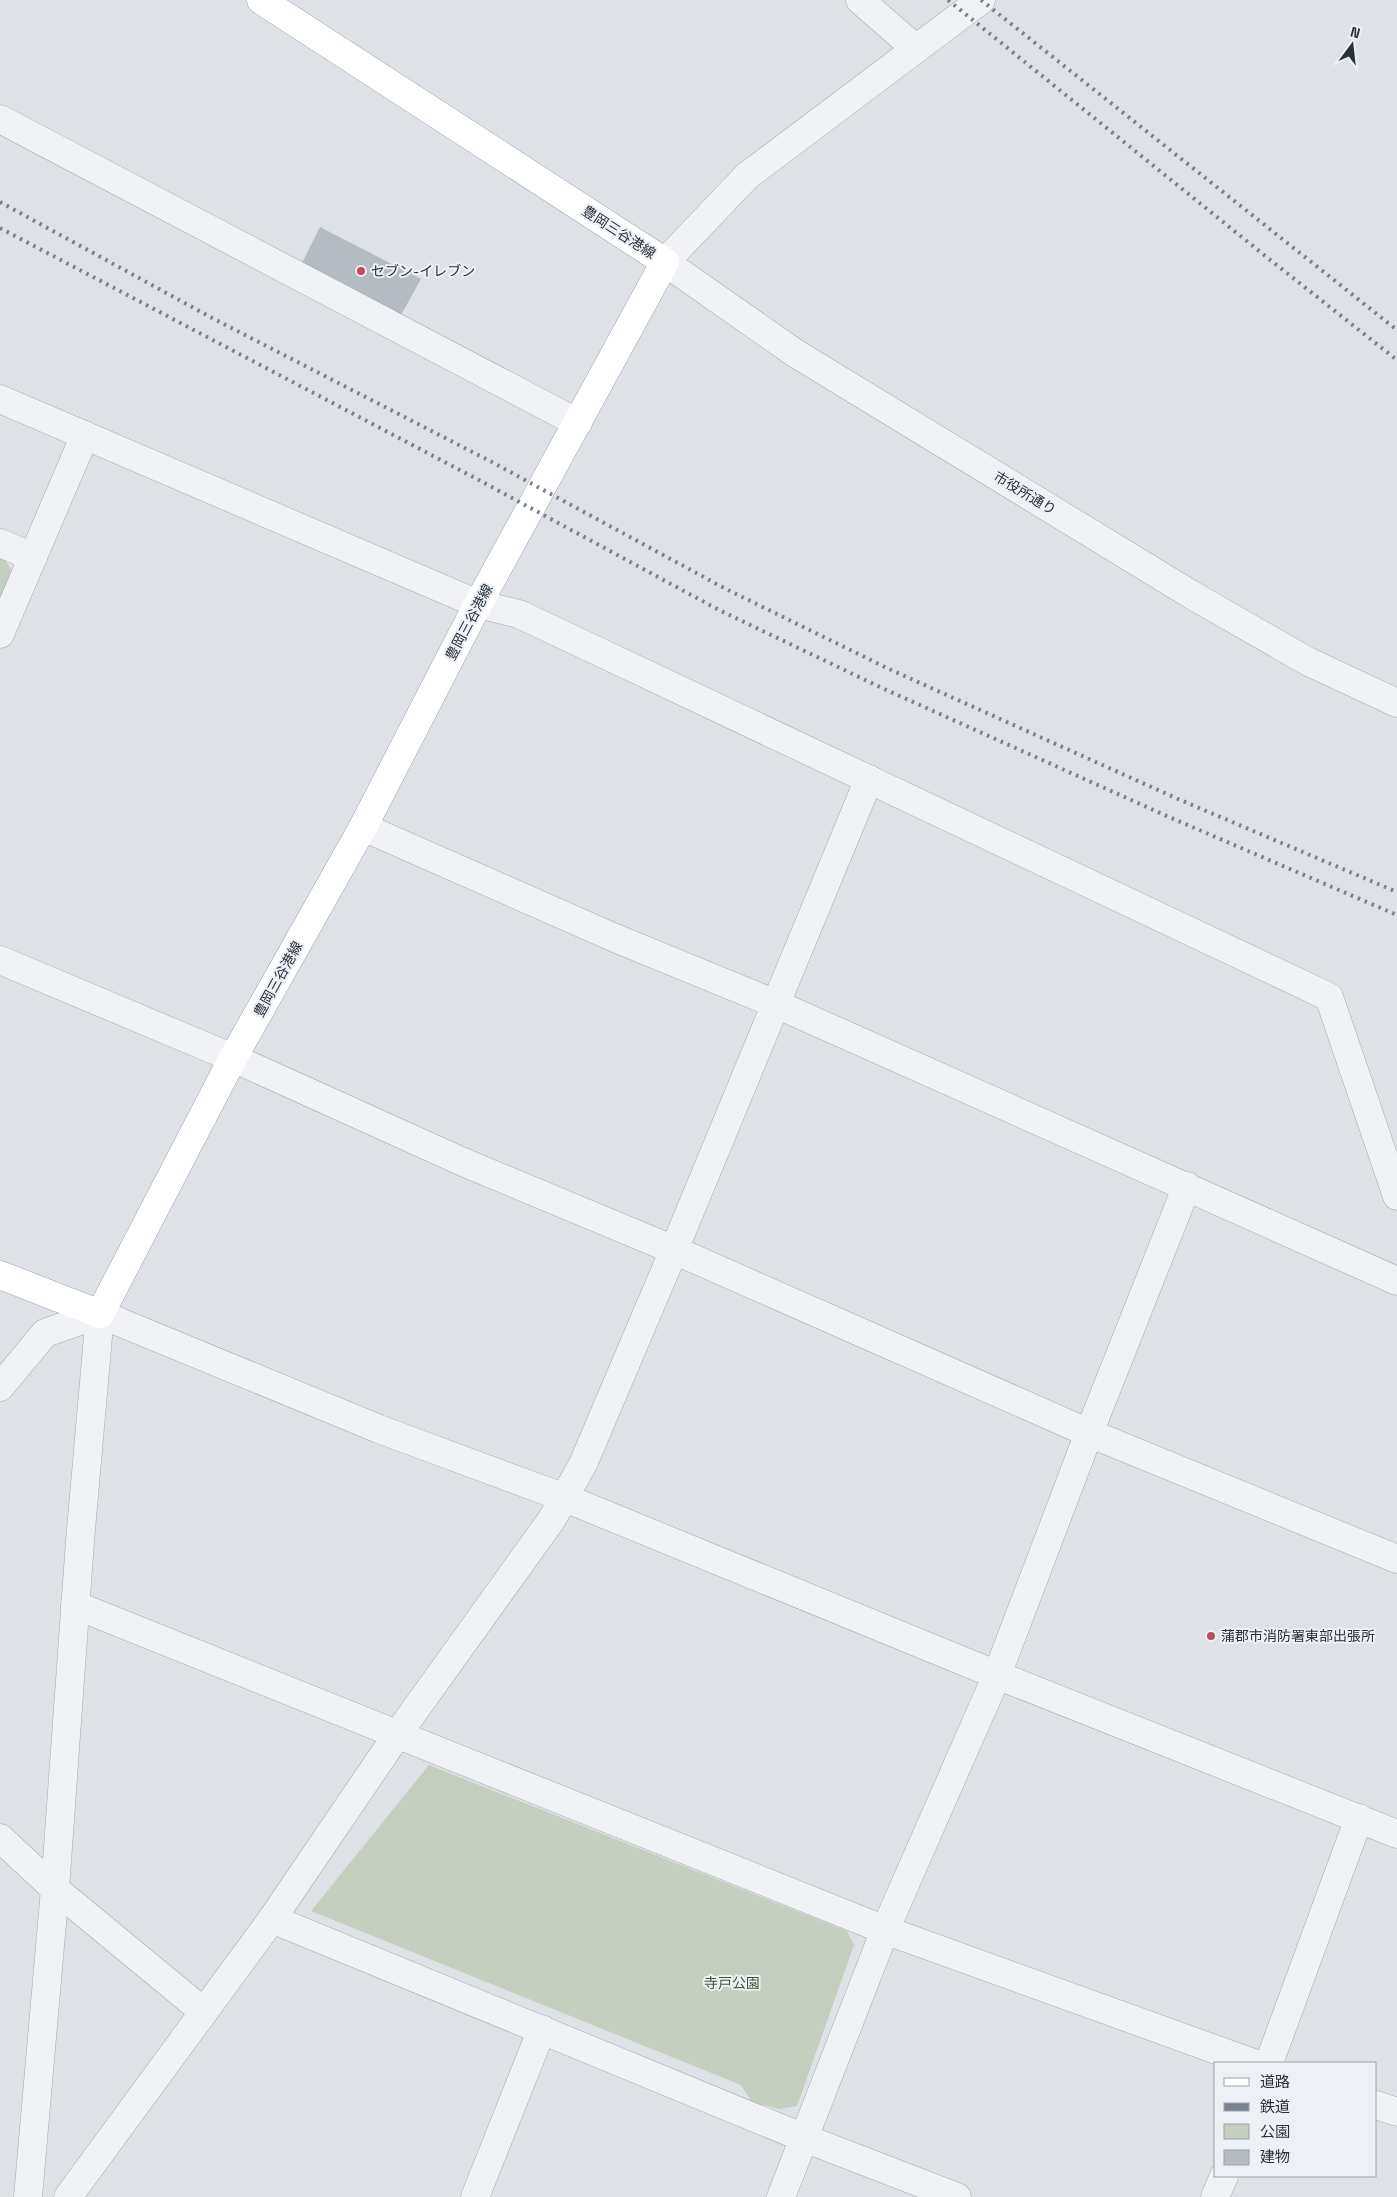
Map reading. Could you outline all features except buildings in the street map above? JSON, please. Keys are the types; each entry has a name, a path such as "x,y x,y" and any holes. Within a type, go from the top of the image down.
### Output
{"main road":[{"name":"豊岡三谷港線","path":"100,1314 233,1058 363,828 478,604 665,262 261,0"},
{"path":"0,1275 100,1314"}],"street":[{"path":"860,0 916,49"},
{"path":"665,262 747,176 981,0"},
{"path":"0,119 578,423"},
{"name":"市役所通り","path":"665,262 795,353 1192,595 1307,661 1397,703"},
{"path":"0,399 478,604 519,614 1329,997 1397,1196"},
{"path":"0,634 85,435"},
{"path":"0,544 33,557"},
{"path":"68,2197 272,1920 397,1735 552,1519 564,1498 583,1464 674,1250 869,779"},
{"path":"363,828 615,938 776,1004 1397,1281"},
{"path":"0,960 233,1058 463,1162 674,1250 1089,1433 1397,1559"},
{"path":"781,2197 885,1930 997,1675 1089,1433 1187,1186"},
{"path":"28,2197 56,1889 75,1605 100,1314"},
{"path":"0,1387 45,1333 100,1314 379,1429 564,1498 997,1675 1397,1834"},
{"path":"75,1605 885,1930 1251,2062"},
{"path":"1269,2062 1359,1818"},
{"path":"0,1838 56,1889 204,2012"},
{"path":"272,1920 804,2138 957,2197"},
{"path":"475,2197 542,2030"},
{"path":"1377,2105 1397,2112"},
{"path":"1215,2197 1224,2177"}],"green space":[{"path":"0,552 12,571 0,598"},
{"name":"寺戸公園","path":"429,1765 847,1931 854,1945 797,2106 779,2109 752,2102 741,2085 311,1911"}],"railway":[{"path":"948,0 1397,360"},
{"path":"981,0 1397,330"},
{"path":"0,202 214,319 490,461 724,588 889,669 1178,799 1397,892"},
{"path":"0,228 477,479 719,610 882,688 1169,817 1397,915"}],"place":[{"name":"セブン-イレブン","path":"361,271"},
{"name":"蒲郡市消防署東部出張所","path":"1211,1636"}]}
